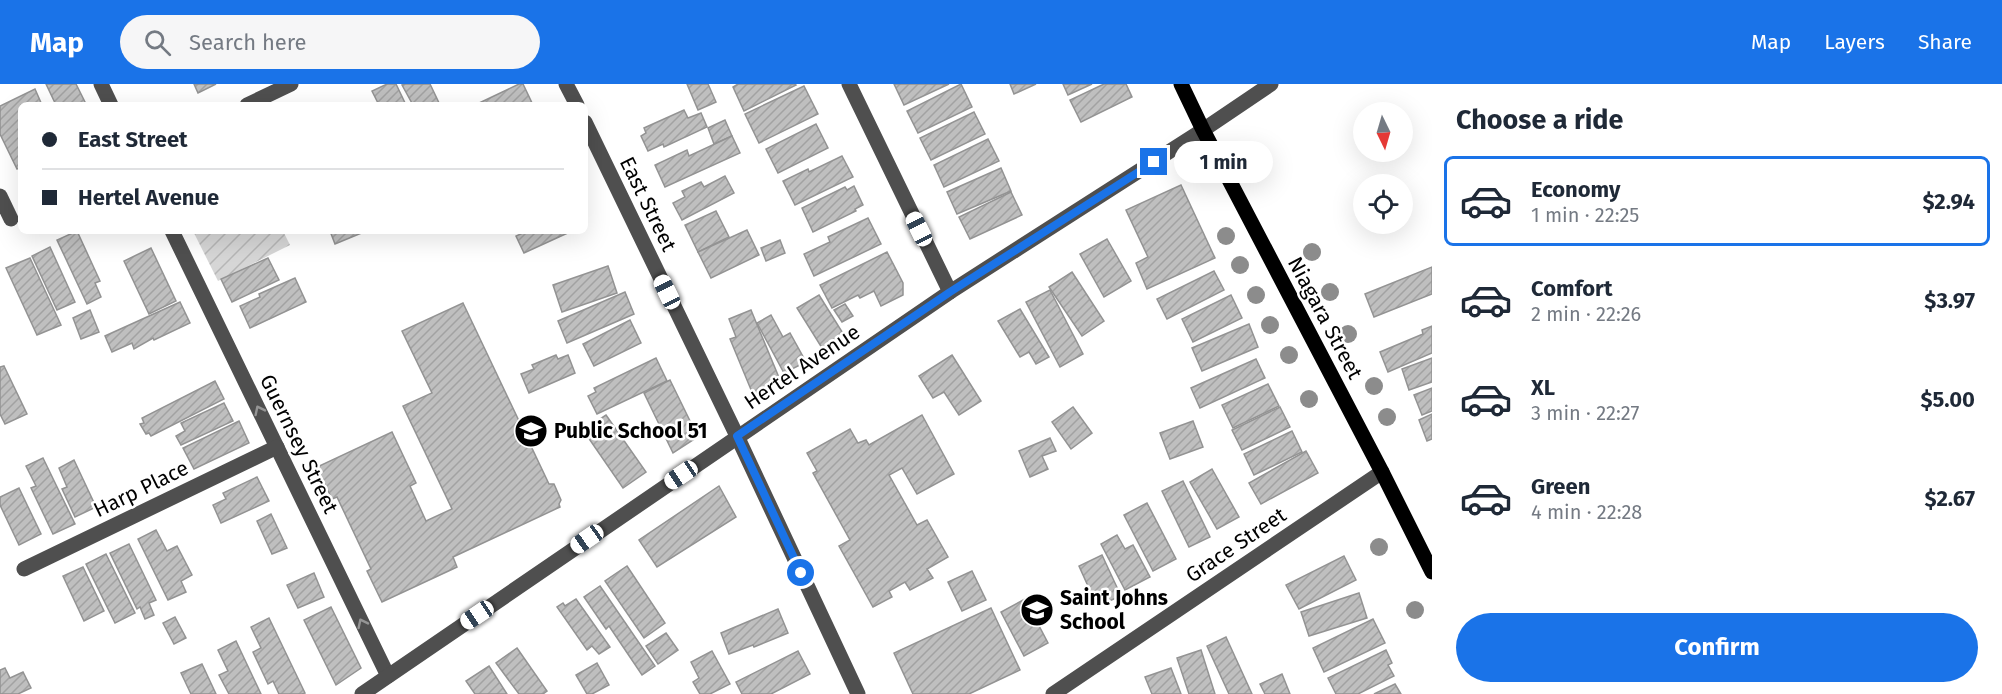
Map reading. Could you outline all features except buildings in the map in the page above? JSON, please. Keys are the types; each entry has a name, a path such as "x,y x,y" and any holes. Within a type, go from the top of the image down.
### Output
{"main road":[{"name":"Niagara Street","path":"1181,84 1432,572"}],"street":[{"path":"101,84 110,102"},
{"path":"253,102 291,84"},
{"path":"566,84 575,102"},
{"path":"849,84 950,292"},
{"name":"Hertel Avenue","path":"362,694 950,292 1271,84"},
{"name":"East Street","path":"588,129 737,436 858,694"},
{"path":"0,196 11,219"},
{"name":"Guernsey Street","path":"173,234 388,676"},
{"name":"Harp Place","path":"24,569 277,447"},
{"name":"Grace Street","path":"1053,694 1382,472"}],"shaded area":[{"path":"194,234 284,234 290,245 218,281"}],"place":[{"name":"Public School 51","path":"531,431"},
{"name":"Saint Johns School","path":"1037,610"}],"route":[{"path":"801,573 737,436 950,292 1154,162"}]}
